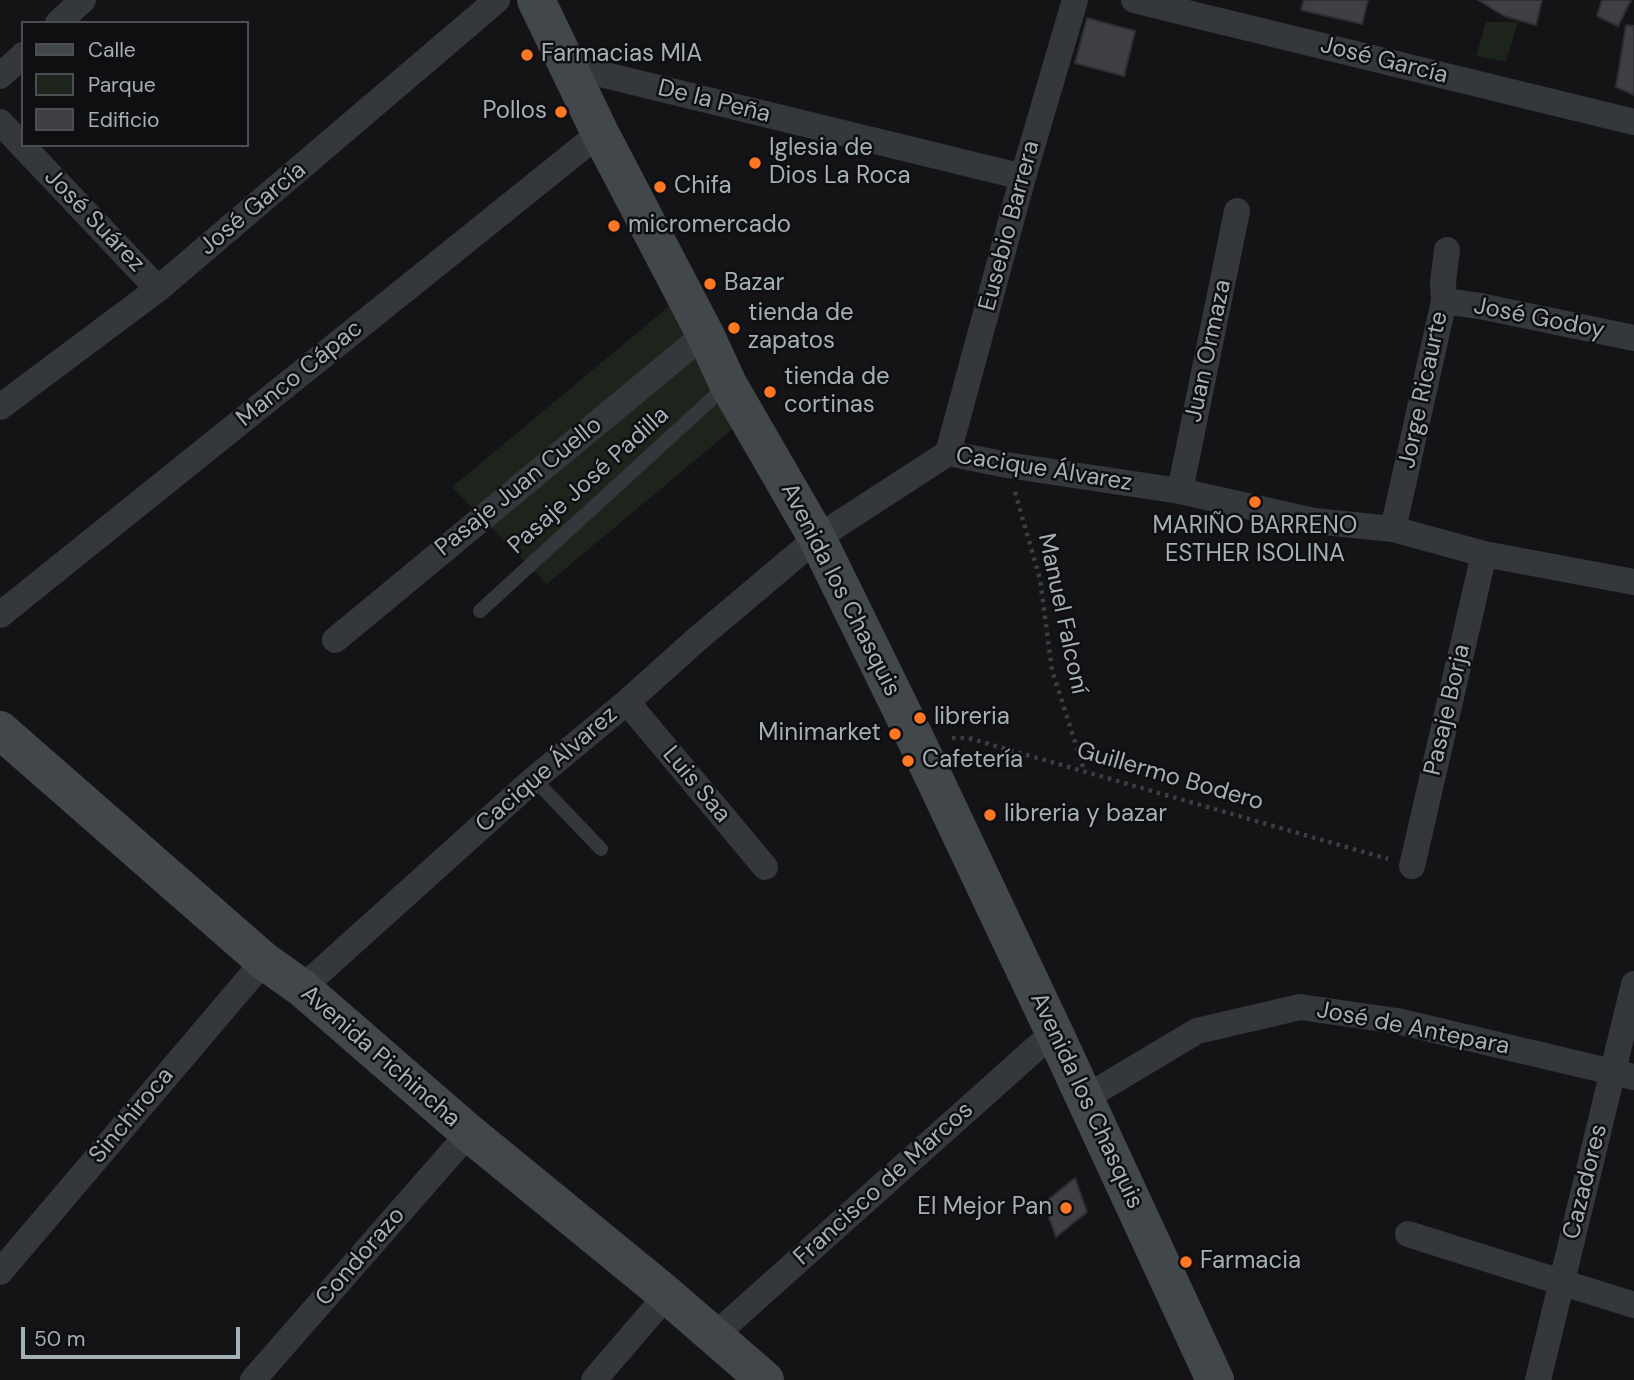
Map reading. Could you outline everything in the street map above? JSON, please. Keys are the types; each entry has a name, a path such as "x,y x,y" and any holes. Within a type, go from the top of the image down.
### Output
{"main road":[{"name":"Avenida los Chasquis","path":"536,0 600,133 705,334 728,384 817,538 916,740 1215,1380"},
{"name":"Avenida Pichincha","path":"0,730 264,961 302,989 469,1133 667,1294 765,1380"}],"street":[{"path":"60,21 83,0"},
{"name":"José García","path":"0,407 158,289 497,0"},
{"name":"Eusebio Barrera","path":"948,453 1023,177 1075,0"},
{"name":"José García","path":"1134,0 1634,121"},
{"path":"0,76 21,57"},
{"name":"De la Peña","path":"568,66 1023,177"},
{"name":"José Suárez","path":"0,122 21,144"},
{"name":"Manco Cápac","path":"0,615 600,133"},
{"name":"José Suárez","path":"24,147 158,289"},
{"name":"Juan Ormaza","path":"1180,491 1237,211"},
{"name":"Jorge Ricaurte","path":"1393,529 1444,301 1443,282 1447,250"},
{"name":"José Godoy","path":"1444,301 1634,338"},
{"name":"Pasaje Juan Cuello","path":"335,640 705,334"},
{"name":"Cacique Álvarez","path":"302,989 534,779 817,538 948,453 1180,491 1314,521 1393,529 1484,554 1634,582"},
{"name":"Pasaje Borja","path":"1412,866 1484,554"},
{"name":"Luis Saa","path":"627,702 765,867"},
{"name":"Sinchiroca","path":"0,1272 264,961"},
{"name":"Cazadores","path":"1538,1380 1562,1283 1623,1075 1634,984"},
{"name":"José de Antepara","path":"1085,1098 1196,1031 1300,1007 1397,1021 1623,1075"},
{"name":"Francisco de Marcos","path":"715,1335 1054,1032"},
{"name":"Condorazo","path":"253,1380 469,1133"},
{"path":"1408,1234 1634,1305"},
{"path":"594,1380 667,1294"}],"lane":[{"name":"Pasaje José Padilla","path":"480,611 728,384"},
{"path":"534,779 601,849"}],"path":[{"name":"Manuel Falconí","path":"1007,464 1040,579 1052,670 1084,770"},
{"name":"Guillermo Bodero","path":"916,740 968,737 1412,866"}],"green space":[{"path":"1486,22 1518,22 1506,62 1476,56"},
{"path":"673,303 742,421 547,584 452,487"}],"building":[{"path":"1304,0 1368,0 1362,24 1301,10"},
{"path":"1478,0 1542,0 1536,25 1504,16"},
{"path":"1602,0 1631,0 1618,26 1597,16"},
{"path":"1087,18 1135,31 1124,76 1075,63"},
{"path":"1626,25 1634,26 1634,95 1616,87"},
{"name":"El Mejor Pan","path":"1075,1178 1087,1212 1056,1237 1044,1203"}],"place":[{"name":"Farmacias MIA","path":"527,55"},
{"name":"Pollos","path":"561,112"},
{"name":"Iglesia de Dios La Roca","path":"755,163"},
{"name":"Chifa","path":"660,187"},
{"name":"micromercado","path":"614,226"},
{"name":"Bazar","path":"710,284"},
{"name":"tienda de zapatos","path":"734,328"},
{"name":"tienda de cortinas","path":"770,392"},
{"name":"MARIÑO BARRENO ESTHER ISOLINA","path":"1255,502"},
{"name":"libreria","path":"920,718"},
{"name":"Minimarket","path":"895,734"},
{"name":"Cafetería","path":"908,761"},
{"name":"libreria y bazar","path":"990,815"},
{"name":"El Mejor Pan","path":"1066,1208"},
{"name":"Farmacia","path":"1186,1262"}]}
